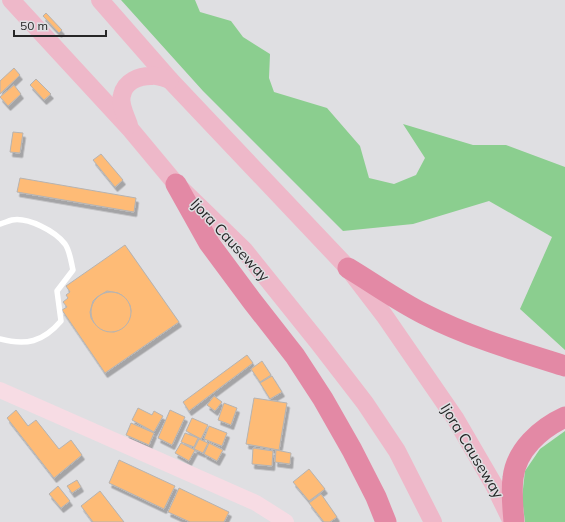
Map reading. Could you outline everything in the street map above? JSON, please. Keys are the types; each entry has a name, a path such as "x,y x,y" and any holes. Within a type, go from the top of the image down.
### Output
{"highway":[{"path":"176,184 210,243 252,301 295,356 323,400 352,450 376,497 386,522"},
{"path":"348,268 401,302 423,314 490,343 565,366"},
{"path":"513,522 512,489 515,468 532,440 548,426 565,417"}],"main road":[{"name":"Ijora Causeway","path":"11,0 131,130 176,184 244,250 365,403 397,451 433,522"},
{"name":"Ijora Causeway","path":"100,0 170,80 348,268 384,315 455,418 494,485 513,522"},
{"path":"131,130 122,107 121,95 125,87 134,78 152,75 170,80"}],"street":[{"path":"0,390 256,502 286,522"}],"lane":[{"path":"0,224 12,220 20,220 49,230 65,243 69,252 73,270 57,291 61,321 54,330 43,337 26,343 10,342 0,339"}],"green space":[{"path":"121,0 195,0 200,12 231,21 243,37 270,54 269,78 274,92 327,108 360,146 369,178 394,184 416,175 425,158 403,124 473,145 506,145 565,167 565,350 520,309 552,237 489,201 413,224 343,231 203,91"},
{"path":"565,431 565,522 525,522 522,498 525,471 540,449"}],"building":[{"path":"46,13 62,30 59,33 43,16"},
{"path":"14,68 20,75 0,94 0,81"},
{"path":"36,79 51,94 44,100 30,85"},
{"path":"14,85 21,94 8,106 0,97"},
{"path":"13,132 23,133 20,153 10,152"},
{"path":"101,154 123,180 115,187 93,160"},
{"path":"20,178 136,198 134,212 17,192"},
{"path":"125,245 179,322 105,373 62,310 67,307 63,302 68,298 66,295 70,292 66,286","holes":["107,291 118,293 123,296 130,305 131,311 128,322 124,327 114,332 103,330 94,323 91,318 90,312 93,301"]},
{"path":"115,292 122,295 128,301 131,312 130,320 122,329 115,332 107,332 100,329 92,320 91,308 94,301 103,293"},
{"path":"247,355 253,363 189,411 183,402"},
{"path":"262,361 271,375 260,382 251,369"},
{"path":"272,376 282,392 270,399 260,383"},
{"path":"214,396 222,402 215,411 207,405"},
{"path":"254,398 287,403 279,450 246,444"},
{"path":"224,403 237,408 231,425 218,420"},
{"path":"138,408 152,415 154,411 163,416 154,432 132,420"},
{"path":"16,410 28,426 36,420 59,449 71,440 82,455 54,478 7,418"},
{"path":"170,410 185,417 172,445 158,438"},
{"path":"192,418 208,425 201,439 186,431"},
{"path":"131,423 154,433 149,445 126,435"},
{"path":"209,426 227,433 222,446 204,439"},
{"path":"185,433 198,438 194,447 181,442"},
{"path":"199,439 208,443 203,453 194,449"},
{"path":"181,443 195,450 189,461 175,453"},
{"path":"209,443 223,450 217,461 204,454"},
{"path":"253,448 273,451 272,466 252,464"},
{"path":"276,450 291,453 290,464 275,462"},
{"path":"119,460 175,486 164,509 109,483"},
{"path":"309,469 325,489 309,501 293,482"},
{"path":"77,480 81,487 72,493 67,486"},
{"path":"58,486 70,501 61,508 49,494"},
{"path":"179,488 229,512 224,522 190,522 168,512"},
{"path":"100,491 124,522 93,522 81,506"},
{"path":"321,494 337,517 330,522 324,522 309,503"}]}
